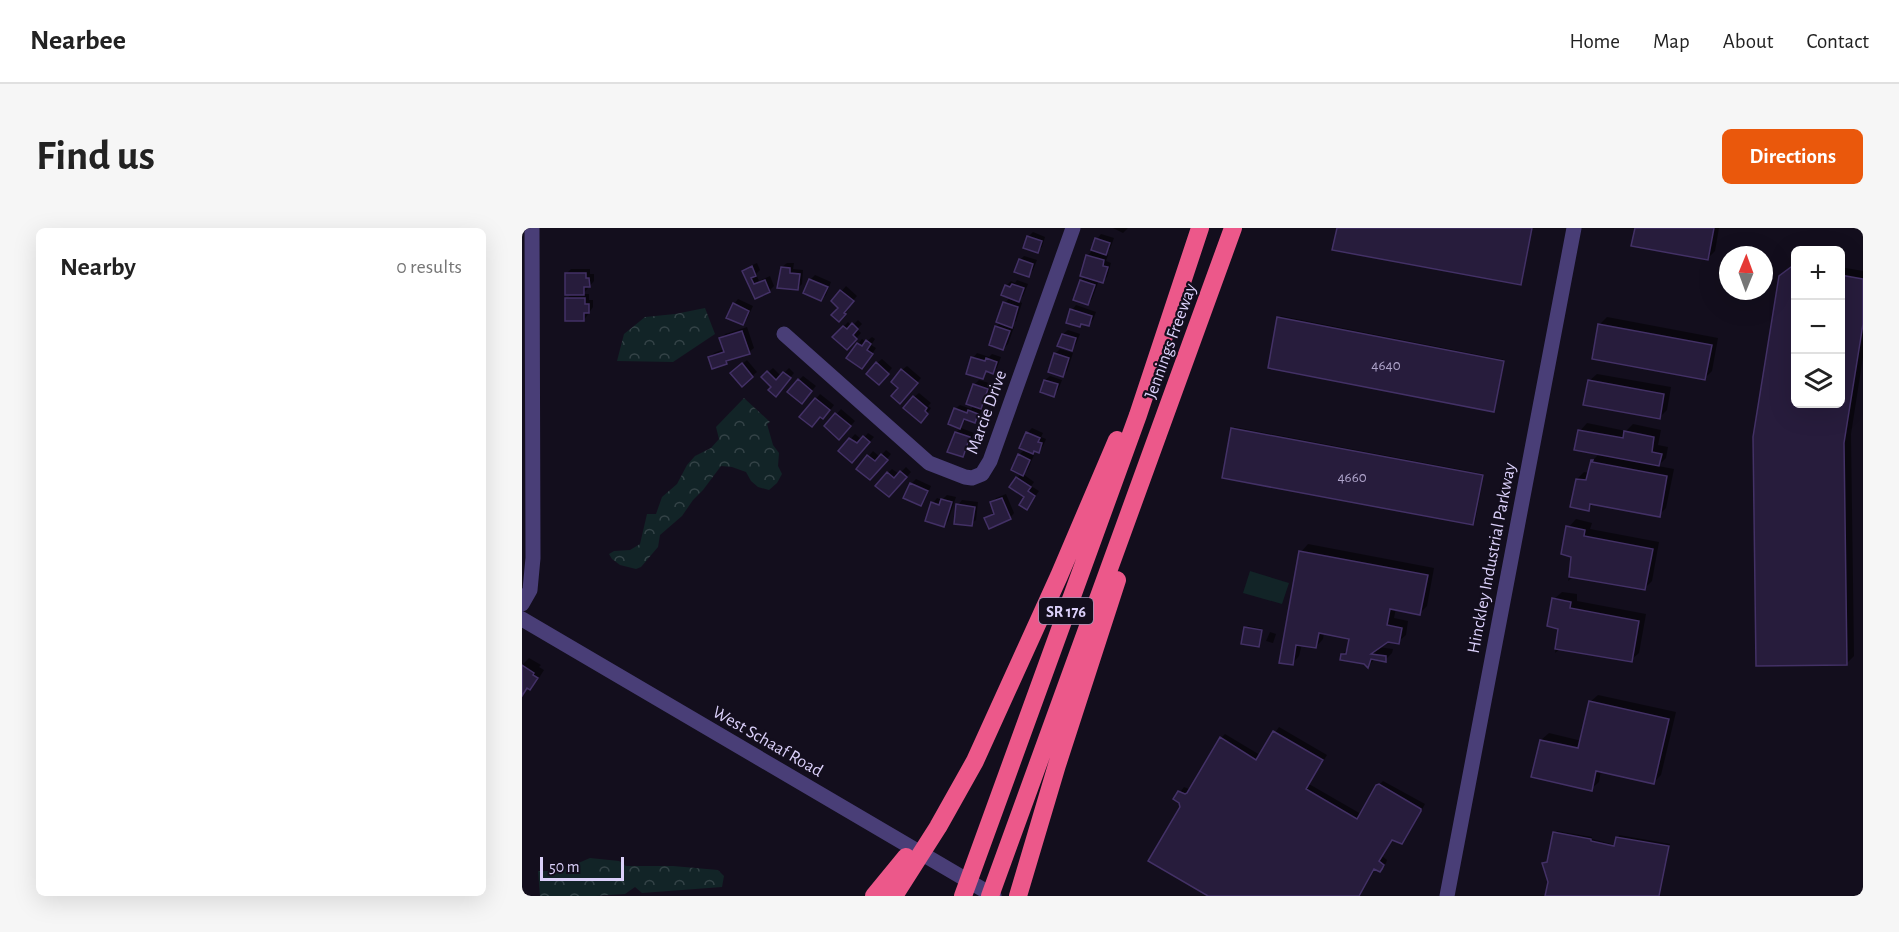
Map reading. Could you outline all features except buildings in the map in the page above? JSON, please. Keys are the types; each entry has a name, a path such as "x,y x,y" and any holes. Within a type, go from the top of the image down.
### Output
{"highway":[{"name":"Jennings Freeway","path":"1167,326 1200,228"},
{"name":"Jennings Freeway","path":"1146,469 1233,228"},
{"path":"894,896 967,777 1059,576 1167,326"},
{"name":"SR 176","path":"963,896 1134,426 1167,326"},
{"path":"1017,896 1131,535 1146,469"},
{"name":"SR 176","path":"992,894 1059,703 1146,469"},
{"path":"874,896 894,874 926,831 999,708"}],"street":[{"path":"522,604 530,590 533,558 527,331 532,228"},
{"name":"Marcie Drive","path":"784,334 929,463 965,477 977,477 982,474 990,461 1074,228"},
{"name":"Hinckley Industrial Parkway","path":"1447,896 1574,228"},
{"name":"West Schaaf Road","path":"522,619 992,894"}],"green space":[{"path":"705,308 715,334 673,362 617,361 624,334 645,317"},
{"path":"744,398 770,422 767,424 773,445 779,453 778,466 782,474 777,483 769,490 758,487 746,472 721,466 682,516 660,535 658,547 641,567 636,569 620,565 612,559 609,554 614,551 630,550 640,544 647,514 656,514 662,497 677,484 687,465 695,456 711,448 719,439 716,427"},
{"path":"1250,571 1289,583 1282,604 1243,593"},
{"path":"590,858 619,861 626,866 673,866 718,870 724,876 722,887 642,893 635,887 625,894 540,896 538,871 560,871"}]}
